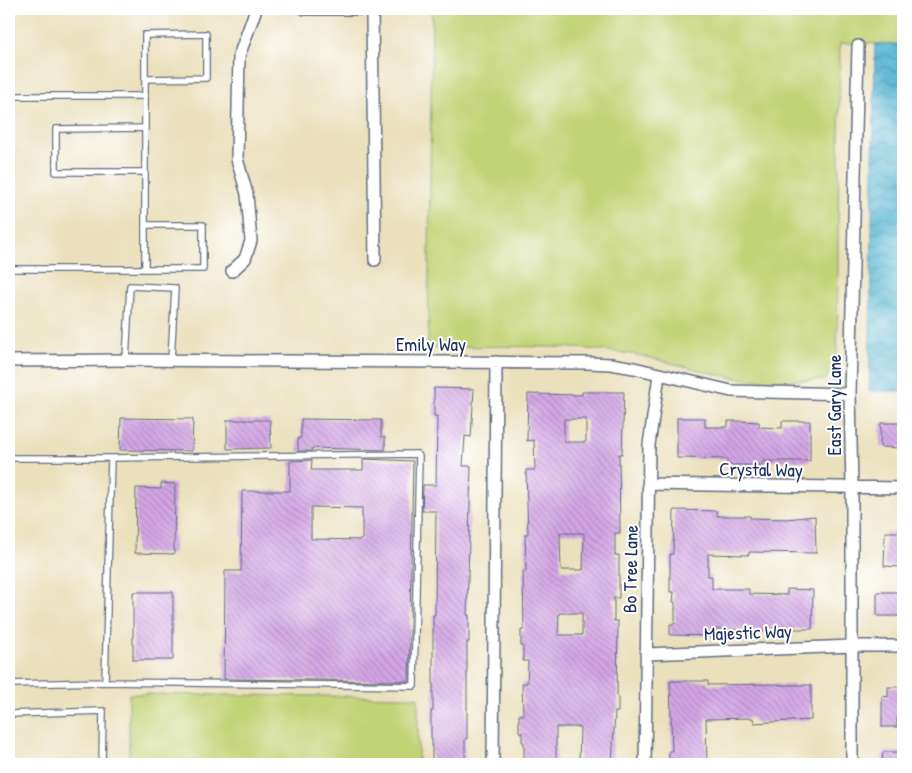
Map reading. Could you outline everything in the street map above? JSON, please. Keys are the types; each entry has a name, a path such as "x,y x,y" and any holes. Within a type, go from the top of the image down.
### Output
{"street":[{"path":"232,271 245,258 251,241 247,194 237,159 238,56 256,9"},
{"path":"305,9 372,9 375,260"},
{"name":"East Gary Lane","path":"852,764 850,394 858,46"},
{"name":"Emily Way","path":"9,361 172,360 611,364 731,391 850,394"},
{"path":"493,764 496,362"},
{"name":"Bo Tree Lane","path":"645,764 649,445 659,375"},
{"name":"Crystal Way","path":"648,484 903,488"},
{"name":"Majestic Way","path":"646,654 852,646 903,646"}],"lane":[{"path":"145,79 206,78 206,34 145,35 145,79 145,269"},
{"path":"9,96 145,96"},
{"path":"145,128 56,129 56,172 145,172"},
{"path":"9,269 203,269 203,225 145,225"},
{"path":"126,360 130,286 175,288 172,360"},
{"path":"9,458 417,454 419,456 414,686 105,682 9,684"},
{"path":"105,682 111,458"},
{"path":"9,714 103,711 102,764"}],"green space":[{"path":"432,9 903,9 903,44 840,43 837,360 825,380 742,379 632,354 595,349 523,346 428,347"},
{"path":"129,694 418,697 418,764 129,764"}],"water":[{"path":"875,44 903,44 903,391 869,391"}],"building":[{"path":"434,388 474,389 471,437 465,436 463,466 471,466 467,615 469,615 469,642 467,642 467,739 465,739 465,764 432,764 431,711 433,711 436,511 422,511 423,485 436,485 437,416 434,416"},
{"path":"582,392 624,392 622,454 619,454 620,533 615,533 615,555 619,555 619,598 614,598 614,621 618,621 618,712 615,712 612,764 579,764 580,727 556,727 556,764 524,764 524,742 522,742 522,732 519,732 519,715 523,715 522,683 527,683 528,661 523,661 523,646 521,646 521,630 524,630 523,571 526,572 525,534 528,534 526,470 535,470 534,440 527,441 528,394 582,395","holes":["564,419 586,419 586,442 564,442","560,533 584,533 583,570 561,570","559,613 582,613 582,635 558,635"]},
{"path":"121,418 193,419 192,451 120,450"},
{"path":"677,418 705,418 705,427 728,427 728,421 739,421 759,422 759,427 782,428 782,421 810,421 810,461 763,461 763,465 727,465 727,459 677,458"},
{"path":"301,419 381,420 381,437 385,437 385,450 312,448 312,451 298,451 298,438 301,438"},
{"path":"227,420 270,420 271,448 227,449"},
{"path":"881,423 903,423 903,448 880,447"},
{"path":"363,459 413,461 409,681 224,679 225,571 241,571 242,491 290,491 290,461 312,460 311,470 363,470","holes":["311,507 362,508 362,540 311,539"]},
{"path":"161,483 175,484 174,554 135,553 136,488 161,489"},
{"path":"674,510 717,511 717,516 750,516 750,518 787,519 815,516 816,553 749,552 749,555 708,554 708,576 712,576 712,589 749,589 749,594 787,595 787,589 813,590 812,629 764,629 764,632 753,632 753,630 715,629 715,636 670,635 670,624 675,624 674,592 670,592 670,554 673,554"},
{"path":"885,532 903,532 903,567 884,566"},
{"path":"133,592 173,592 173,660 133,660"},
{"path":"877,592 903,592 903,616 877,616"},
{"path":"670,681 708,681 708,685 811,685 811,720 754,723 753,718 706,719 707,764 669,764 669,751 672,751"},
{"path":"888,687 903,687 903,718 897,718 897,727 882,727 882,696 888,697"},
{"path":"883,752 903,752 903,764 882,764"}]}
